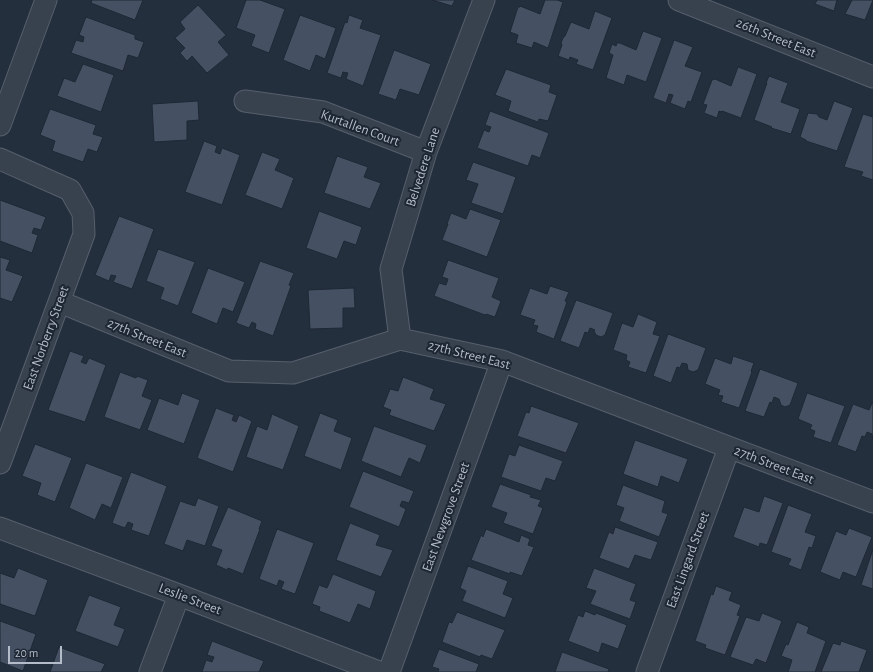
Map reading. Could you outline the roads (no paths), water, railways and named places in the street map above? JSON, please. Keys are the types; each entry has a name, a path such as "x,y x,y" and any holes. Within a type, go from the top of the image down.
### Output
{"street":[{"path":"0,125 46,0"},
{"name":"Belvedere Lane","path":"400,339 392,269 426,152 484,0"},
{"name":"26th Street East","path":"679,0 873,76"},
{"name":"Kurtallen Court","path":"245,101 323,112 426,152"},
{"name":"East Norberry Street","path":"0,159 70,190 83,213 84,234 0,462"},
{"name":"27th Street East","path":"60,302 229,371 293,373 400,339 502,361 873,502"},
{"name":"East Newgrove Street","path":"389,672 502,361"},
{"name":"East Lingard Street","path":"653,670 729,448"},
{"name":"Leslie Street","path":"0,528 379,672"},
{"path":"150,672 179,595"}]}
